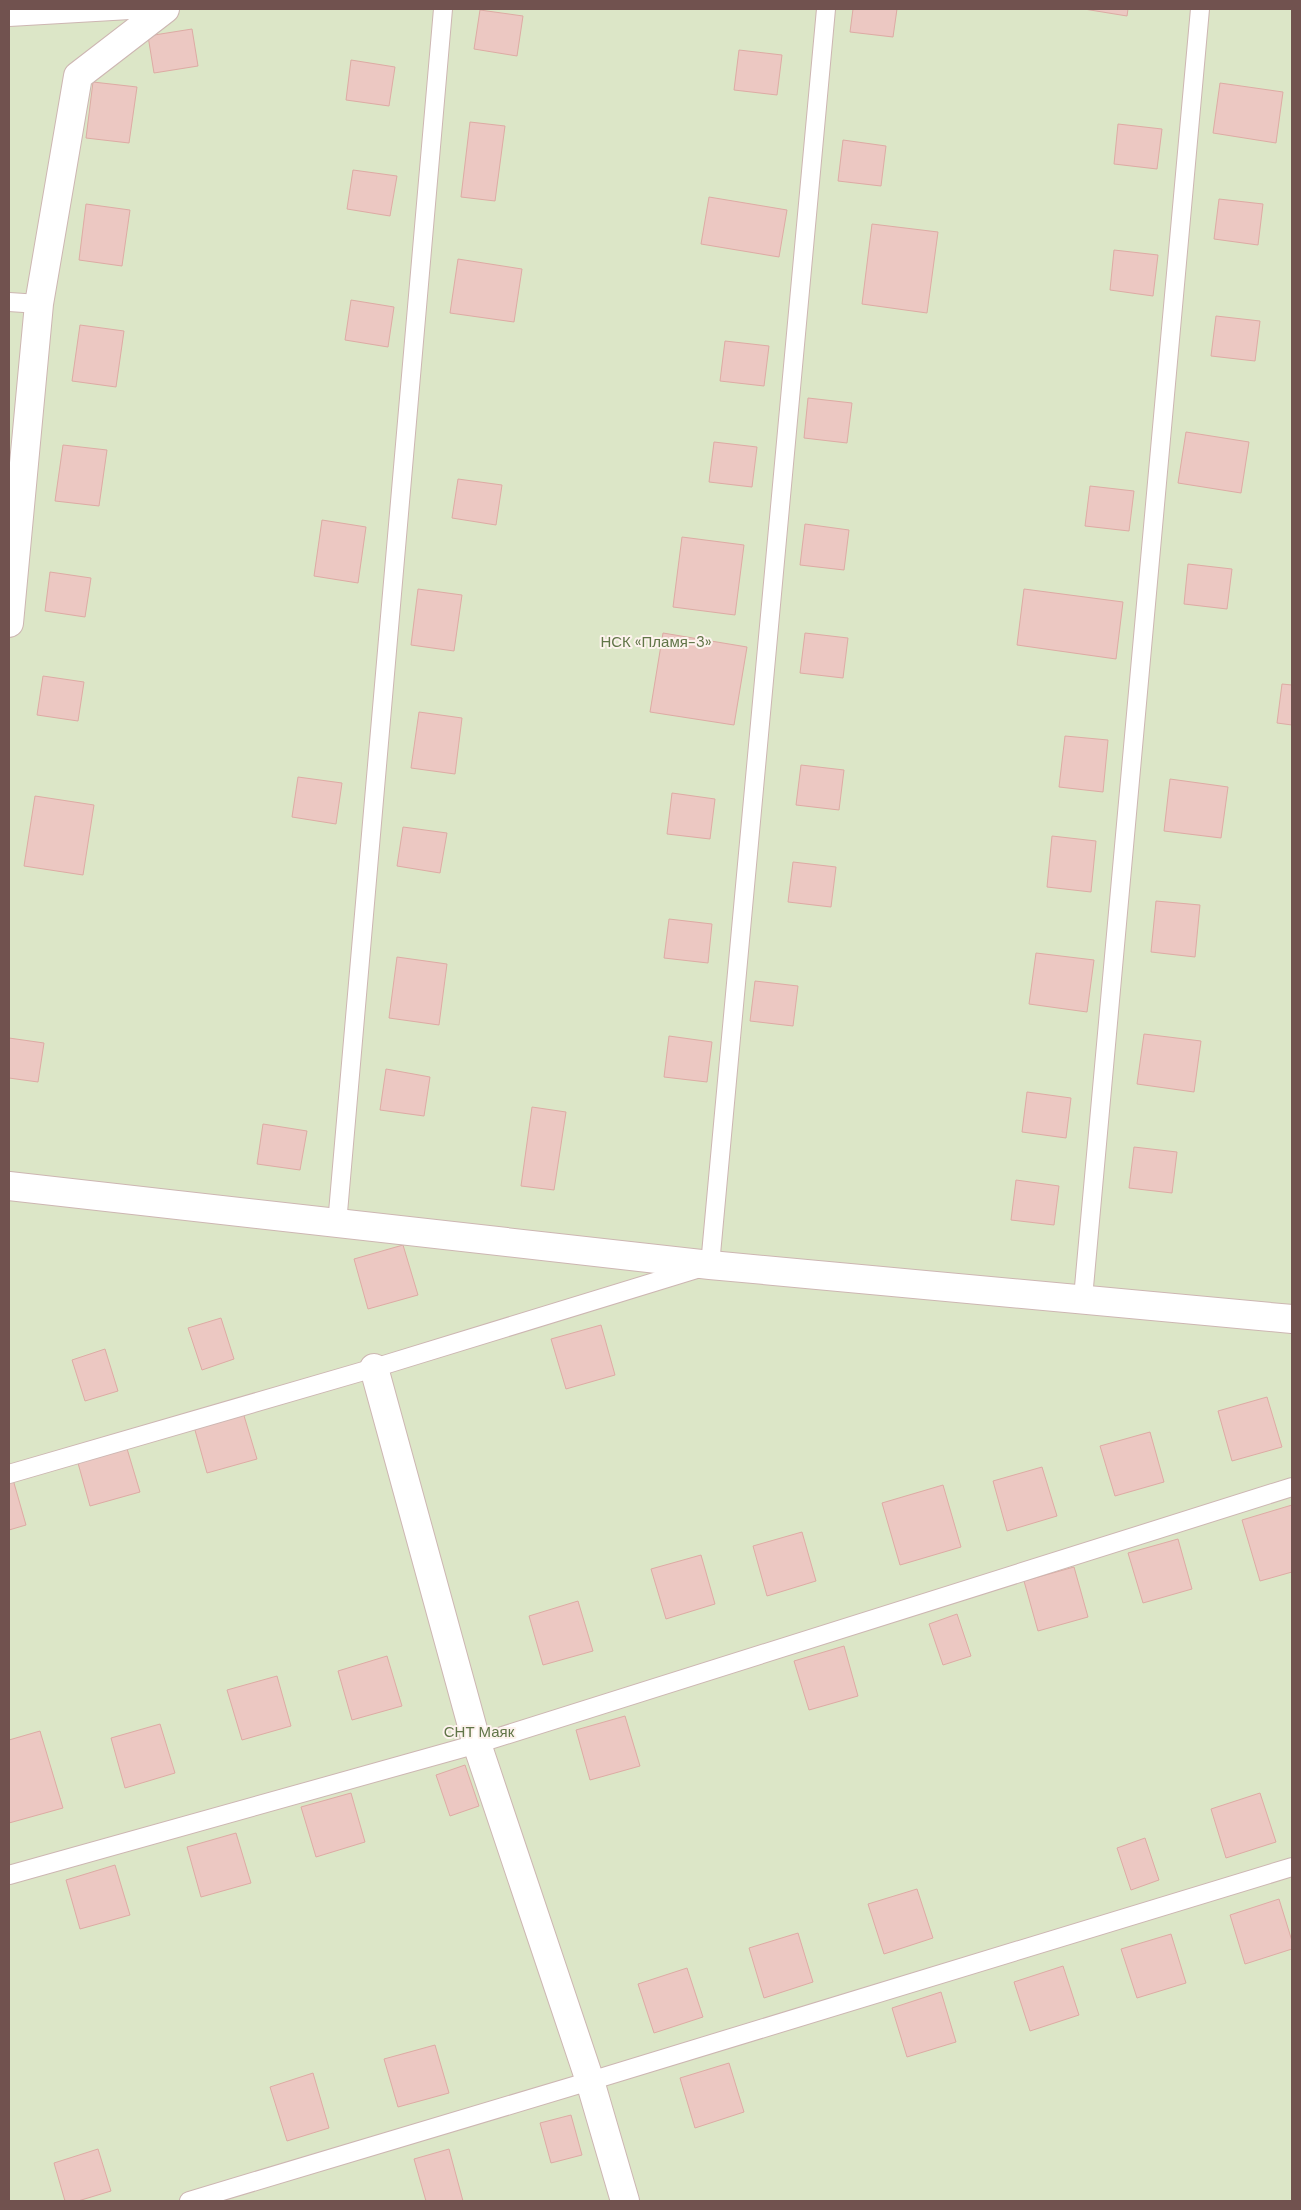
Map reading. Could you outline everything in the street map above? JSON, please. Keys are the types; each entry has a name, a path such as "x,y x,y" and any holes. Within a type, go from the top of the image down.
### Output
{"street":[{"path":"9,623 39,304 78,76 165,9"},
{"path":"9,1186 710,1265 1083,1298 1292,1320"},
{"path":"374,1368 477,1744 590,2081 625,2201"}],"lane":[{"path":"9,17 147,9"},
{"path":"337,1224 443,9"},
{"path":"9,1474 374,1368 710,1265 826,9"},
{"path":"1083,1298 1200,9"},
{"path":"9,302 39,304"},
{"path":"9,1875 477,1744 1292,1487"},
{"path":"189,2201 1292,1867"}],"green space":[{"path":"9,9 1292,9 1292,2201 9,2201"}],"building":[{"path":"853,9 897,9 893,37 850,32"},
{"path":"1084,9 1128,9 1127,16"},
{"path":"480,10 523,16 517,56 474,49"},
{"path":"192,29 198,66 154,73 148,36"},
{"path":"739,50 782,55 777,95 734,90"},
{"path":"351,60 395,67 389,106 346,100"},
{"path":"93,82 137,87 129,143 86,138"},
{"path":"1220,83 1283,92 1276,143 1213,133"},
{"path":"470,122 505,126 495,201 461,197"},
{"path":"1118,124 1162,129 1157,169 1114,164"},
{"path":"843,140 886,146 881,186 838,181"},
{"path":"353,170 397,176 390,216 347,209"},
{"path":"709,197 787,210 779,257 701,244"},
{"path":"1219,199 1263,204 1258,245 1214,239"},
{"path":"86,204 130,210 122,266 79,260"},
{"path":"872,224 938,232 927,313 862,304"},
{"path":"1114,250 1158,255 1153,296 1110,290"},
{"path":"458,259 522,269 514,322 450,313"},
{"path":"351,300 394,307 388,347 345,340"},
{"path":"1216,316 1260,321 1255,361 1211,356"},
{"path":"80,325 124,331 116,387 72,381"},
{"path":"725,341 769,346 764,386 720,381"},
{"path":"808,398 852,403 847,443 804,438"},
{"path":"1186,432 1249,442 1241,493 1178,483"},
{"path":"714,442 757,447 752,487 709,482"},
{"path":"63,445 107,450 99,506 55,501"},
{"path":"458,479 502,485 496,525 452,518"},
{"path":"1090,486 1134,491 1129,531 1085,526"},
{"path":"322,520 366,527 358,583 314,576"},
{"path":"805,524 849,530 844,570 800,565"},
{"path":"682,537 744,545 735,615 673,607"},
{"path":"1188,564 1232,569 1227,609 1184,604"},
{"path":"50,572 91,578 85,617 45,611"},
{"path":"418,589 462,595 454,651 411,645"},
{"path":"1024,589 1123,602 1116,659 1017,645"},
{"path":"663,633 747,647 734,725 650,712"},
{"path":"805,633 848,638 843,678 800,673"},
{"path":"43,676 84,682 78,721 37,715"},
{"path":"1282,684 1292,685 1292,725 1277,723"},
{"path":"419,712 462,718 455,774 411,768"},
{"path":"1065,736 1108,740 1103,792 1059,787"},
{"path":"801,765 844,770 839,810 796,805"},
{"path":"298,777 342,783 336,824 292,817"},
{"path":"1170,779 1228,787 1221,838 1164,831"},
{"path":"672,793 715,799 710,839 667,834"},
{"path":"35,796 94,805 83,875 24,866"},
{"path":"403,827 447,833 440,873 397,866"},
{"path":"1052,836 1096,841 1091,892 1047,887"},
{"path":"793,862 836,867 831,907 788,902"},
{"path":"1156,901 1200,905 1195,957 1151,952"},
{"path":"669,919 712,924 708,963 664,958"},
{"path":"1036,953 1094,960 1087,1012 1029,1004"},
{"path":"397,957 447,964 439,1025 389,1018"},
{"path":"755,981 798,986 793,1026 750,1021"},
{"path":"1144,1034 1201,1041 1194,1092 1137,1084"},
{"path":"669,1036 712,1042 707,1082 664,1077"},
{"path":"9,1038 44,1043 38,1082 9,1078"},
{"path":"386,1069 430,1077 424,1116 380,1110"},
{"path":"1027,1092 1071,1098 1066,1138 1022,1132"},
{"path":"532,1107 566,1112 554,1190 521,1186"},
{"path":"263,1124 307,1131 300,1170 257,1164"},
{"path":"1134,1147 1177,1152 1172,1193 1129,1188"},
{"path":"1016,1180 1059,1186 1054,1225 1011,1220"},
{"path":"403,1245 418,1295 368,1309 354,1259"},
{"path":"221,1318 234,1359 202,1370 188,1328"},
{"path":"601,1325 615,1375 566,1389 551,1339"},
{"path":"105,1349 118,1391 85,1401 72,1360"},
{"path":"1267,1397 1282,1447 1232,1461 1218,1411"},
{"path":"242,1409 257,1459 207,1473 193,1423"},
{"path":"1150,1432 1164,1482 1115,1496 1100,1446"},
{"path":"125,1442 140,1492 90,1506 76,1456"},
{"path":"1042,1467 1057,1516 1007,1531 993,1481"},
{"path":"12,1476 26,1525 9,1530 9,1477"},
{"path":"943,1485 961,1547 900,1565 882,1503"},
{"path":"1292,1505 1292,1572 1260,1581 1242,1520"},
{"path":"802,1532 816,1581 767,1596 753,1546"},
{"path":"1178,1539 1192,1589 1143,1603 1128,1553"},
{"path":"701,1555 715,1604 666,1619 651,1569"},
{"path":"1074,1567 1088,1617 1038,1631 1024,1581"},
{"path":"578,1601 593,1651 543,1665 529,1616"},
{"path":"957,1614 971,1656 943,1665 929,1624"},
{"path":"844,1646 858,1696 809,1710 794,1661"},
{"path":"387,1656 402,1706 352,1720 338,1671"},
{"path":"277,1676 291,1726 242,1740 227,1690"},
{"path":"625,1716 640,1766 590,1780 576,1730"},
{"path":"160,1724 175,1773 125,1788 111,1738"},
{"path":"40,1731 63,1808 9,1823 9,1740"},
{"path":"465,1765 479,1806 450,1816 436,1775"},
{"path":"351,1793 365,1842 316,1857 301,1807"},
{"path":"1260,1793 1276,1842 1226,1858 1211,1809"},
{"path":"236,1833 251,1883 201,1897 187,1847"},
{"path":"1145,1838 1159,1880 1131,1890 1117,1848"},
{"path":"115,1865 130,1915 80,1929 66,1880"},
{"path":"917,1889 933,1938 884,1954 868,1904"},
{"path":"1279,1899 1292,1941 1292,1949 1245,1964 1230,1915"},
{"path":"798,1933 813,1982 764,1998 749,1948"},
{"path":"1171,1934 1186,1983 1137,1998 1121,1949"},
{"path":"1063,1966 1079,2015 1030,2031 1014,1982"},
{"path":"687,1968 703,2017 654,2033 638,1984"},
{"path":"941,1992 956,2042 907,2057 892,2008"},
{"path":"435,2045 449,2093 398,2107 384,2059"},
{"path":"729,2063 744,2112 695,2128 680,2078"},
{"path":"313,2073 329,2128 287,2141 270,2087"},
{"path":"571,2115 582,2155 551,2163 540,2123"},
{"path":"98,2149 111,2191 78,2201 65,2201 54,2163"},
{"path":"449,2149 463,2201 426,2201 414,2159"}],"park label":[{"name":"НСК «Пламя-3»","path":"656,642"},
{"name":"СНТ Маяк","path":"479,1732"}]}
